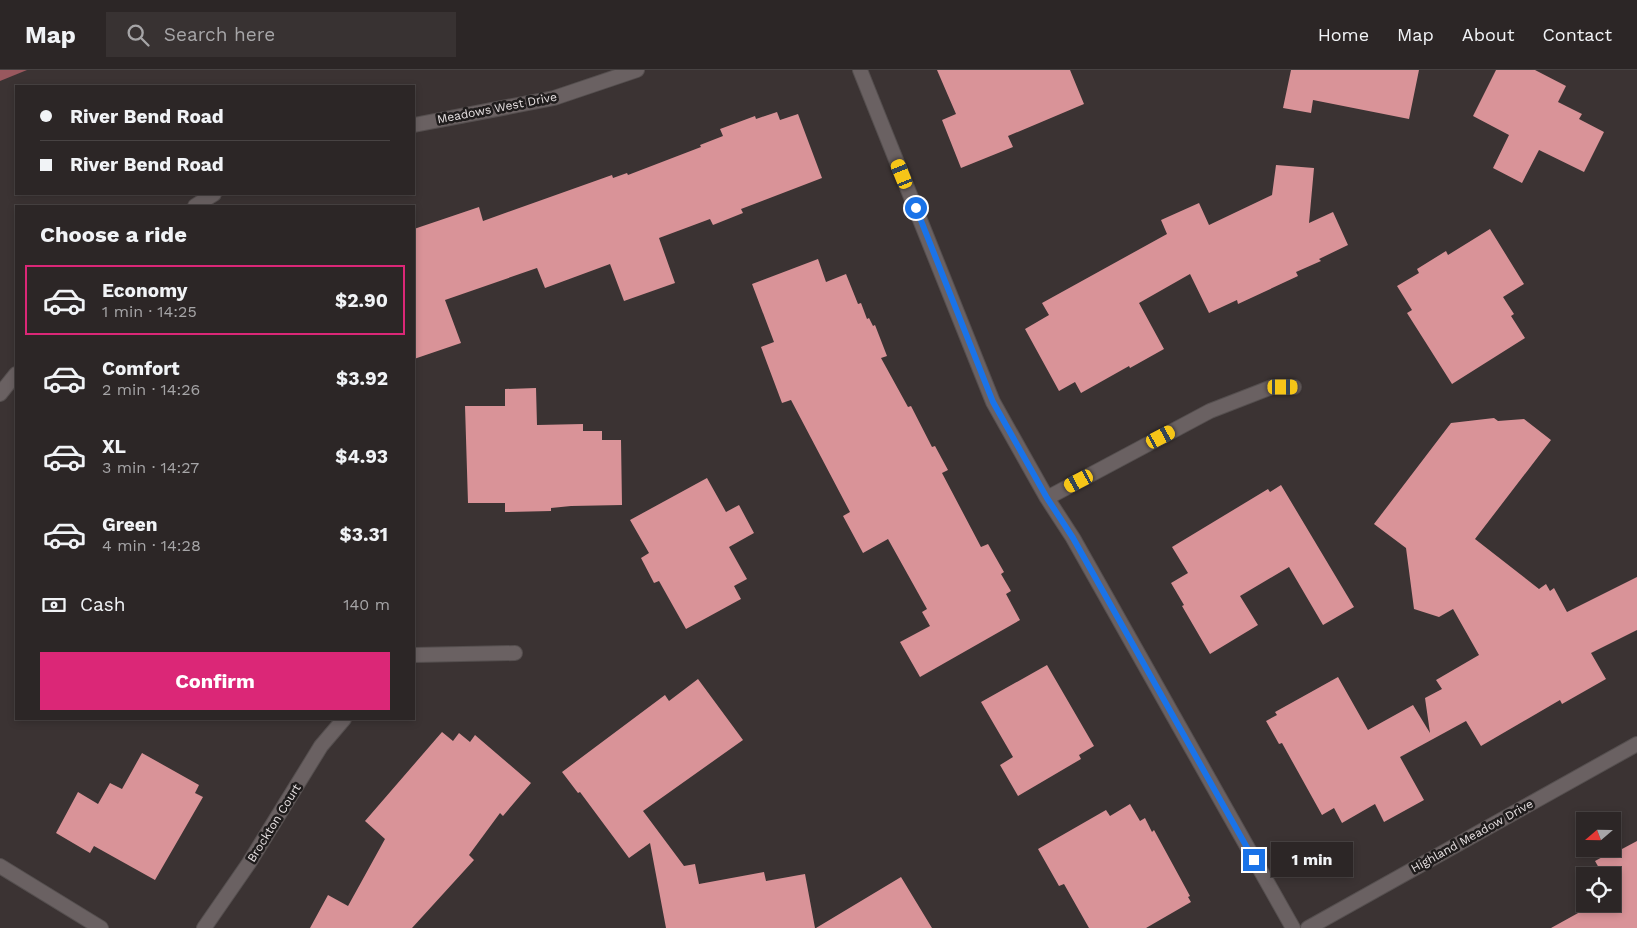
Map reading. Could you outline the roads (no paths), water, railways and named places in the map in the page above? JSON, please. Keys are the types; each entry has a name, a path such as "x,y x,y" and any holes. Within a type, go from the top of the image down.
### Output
{"street":[{"name":"Meadows West Drive","path":"415,125 554,98 637,70"},
{"path":"860,70 993,402 1047,498 1073,538 1293,928"},
{"path":"197,205 212,195"},
{"path":"0,394 15,375"},
{"path":"1047,498 1210,411 1272,387 1294,387"},
{"path":"415,655 515,653"},
{"name":"Brockton Court","path":"204,928 249,863 321,746 343,720"},
{"name":"Highland Meadow Drive","path":"1308,928 1637,744"},
{"path":"0,866 101,928"}]}
